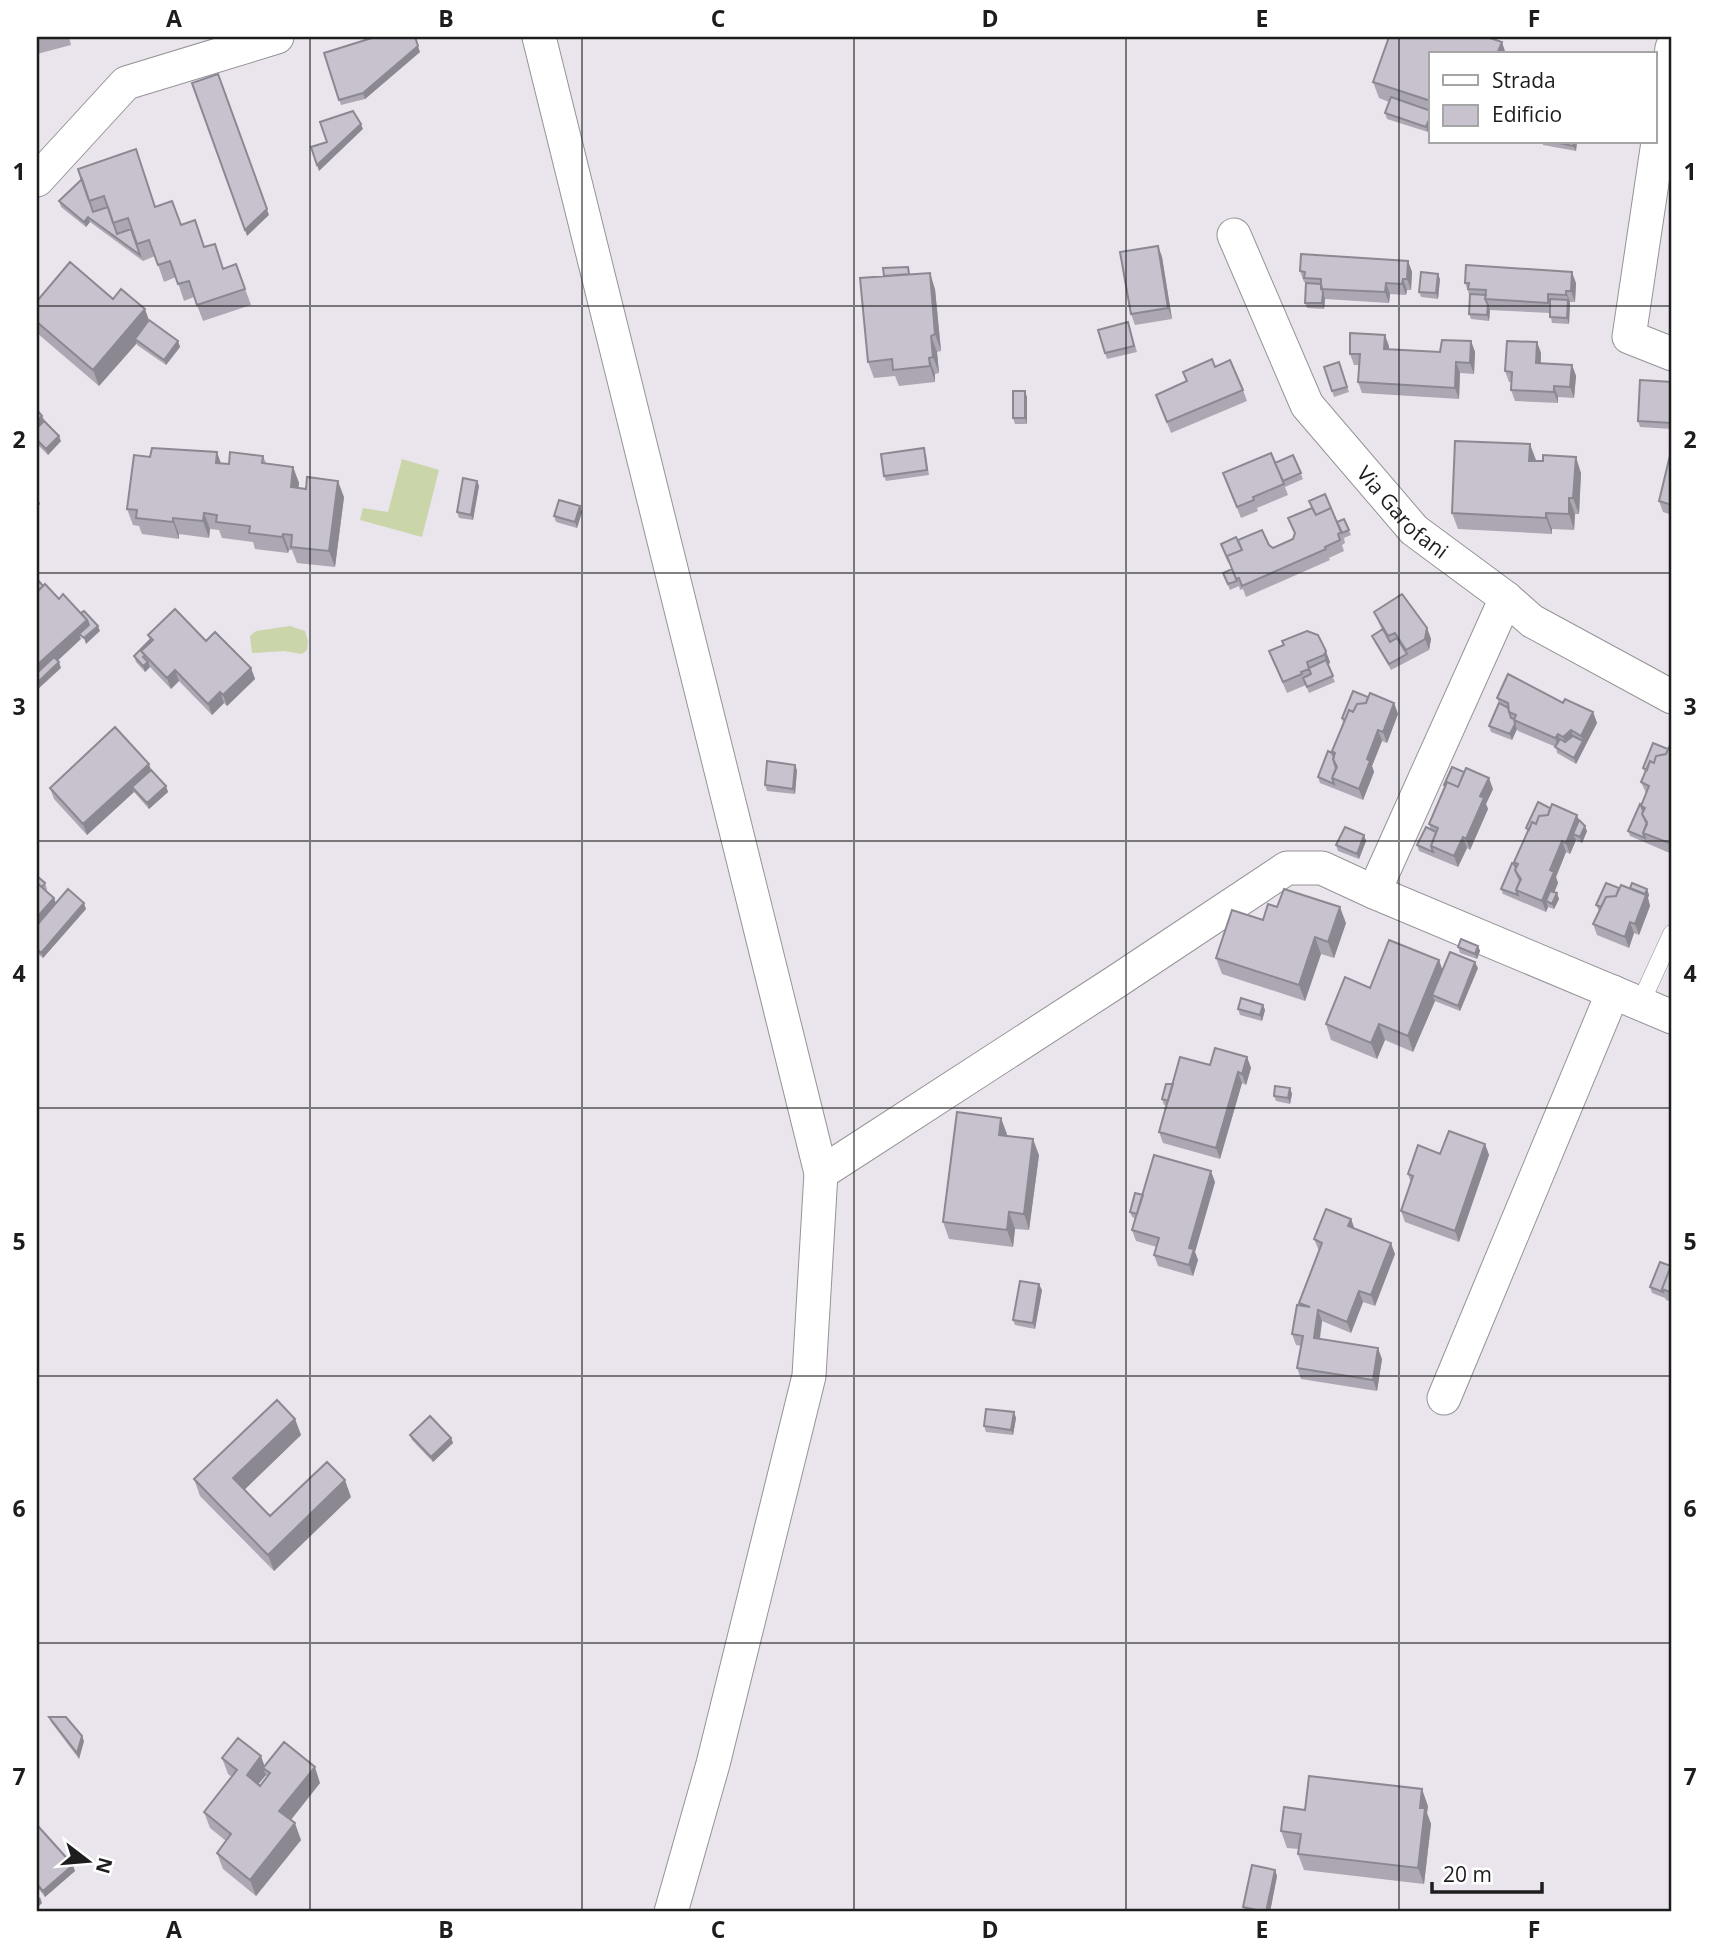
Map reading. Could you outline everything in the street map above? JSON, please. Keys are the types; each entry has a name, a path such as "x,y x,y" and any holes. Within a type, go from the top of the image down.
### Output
{"street":[{"path":"37,180 126,83 277,37"},
{"path":"538,37 821,1173 809,1376 713,1764 671,1912"},
{"path":"1672,48 1629,337 1672,354"},
{"name":"Via Garofani","path":"1234,235 1307,405 1414,530 1506,598 1532,621 1672,697"},
{"path":"1374,892 1506,598"},
{"path":"821,1173 1287,868 1322,868 1672,1017"},
{"path":"1444,1398 1626,998"}],"lane":[{"path":"1626,998 1672,934"}],"shaded area":[{"path":"402,459 439,470 422,537 360,520 363,508 388,512"},
{"path":"290,626 305,631 307,650 302,654 284,651 252,653 250,636 256,631"}],"building":[{"path":"375,37 415,37 418,46 363,93 339,100 324,53"},
{"path":"1389,37 1487,37 1502,42 1498,52 1429,52 1429,100 1373,82"},
{"path":"218,74 267,209 245,230 192,83"},
{"path":"1391,97 1429,110 1429,120 1426,127 1385,113"},
{"path":"353,111 361,124 317,165 311,147 327,142 320,122"},
{"path":"136,149 155,207 172,201 181,225 195,220 204,247 215,244 223,269 236,264 245,289 197,305 189,281 178,284 170,261 158,265 149,240 137,244 128,218 113,223 104,196 89,201 78,169"},
{"path":"82,179 93,212 108,207 117,234 131,229 140,255 88,217 84,222 59,201"},
{"path":"1158,246 1168,308 1131,314 1120,252"},
{"path":"1301,254 1408,261 1407,279 1403,279 1402,284 1386,283 1385,292 1321,289 1321,279 1304,278 1305,272 1300,271"},
{"path":"70,262 113,299 121,289 145,309 93,370 37,322 37,301"},
{"path":"1466,265 1572,272 1571,291 1566,291 1566,295 1548,294 1548,303 1485,299 1486,290 1468,289 1469,283 1465,283"},
{"path":"908,267 909,274 884,276 883,268"},
{"path":"1421,272 1438,274 1436,293 1419,292"},
{"path":"930,273 935,334 931,336 933,357 929,358 930,366 893,370 892,359 868,362 860,278"},
{"path":"1306,283 1321,284 1322,303 1305,303"},
{"path":"1470,294 1486,295 1487,315 1469,314"},
{"path":"1550,299 1568,300 1567,318 1550,317"},
{"path":"149,320 178,341 164,360 135,339"},
{"path":"1128,322 1134,346 1105,353 1098,330"},
{"path":"1350,333 1385,335 1384,349 1440,352 1442,340 1471,341 1470,363 1456,362 1455,388 1358,382 1360,354 1350,354"},
{"path":"1507,341 1537,342 1536,363 1572,365 1570,387 1554,386 1554,392 1511,390 1512,372 1505,371"},
{"path":"1212,359 1215,367 1230,360 1243,390 1167,422 1156,395 1187,381 1183,372"},
{"path":"1339,362 1347,387 1332,391 1324,367"},
{"path":"1640,380 1672,382 1672,423 1638,421"},
{"path":"1013,391 1025,391 1025,418 1013,418"},
{"path":"44,421 59,436 46,449 37,440 37,428"},
{"path":"1455,441 1530,444 1529,461 1543,461 1543,455 1576,457 1569,514 1546,513 1546,518 1452,513"},
{"path":"1672,447 1672,505 1659,501"},
{"path":"152,448 217,452 216,463 229,464 230,452 263,456 262,463 293,467 291,487 306,489 307,477 338,481 329,551 291,547 292,535 283,534 282,537 249,533 250,526 216,522 217,515 204,513 203,521 173,518 173,522 136,518 137,510 127,509 134,455 150,457"},
{"path":"924,448 927,470 884,476 881,454"},
{"path":"1271,453 1284,484 1237,507 1223,473"},
{"path":"1293,455 1301,473 1283,481 1275,463"},
{"path":"463,478 477,481 471,515 457,512"},
{"path":"1325,494 1331,508 1316,515 1309,501"},
{"path":"559,500 580,506 575,522 554,516"},
{"path":"1312,508 1316,515 1331,508 1341,532 1338,534 1340,540 1325,547 1326,549 1242,586 1239,578 1236,579 1227,556 1242,550 1238,540 1262,530 1273,548 1293,539 1295,533 1288,518"},
{"path":"1344,519 1349,530 1342,533 1337,522"},
{"path":"1236,537 1242,550 1227,556 1229,562 1221,544"},
{"path":"1232,569 1237,581 1228,584 1223,573"},
{"path":"37,579 43,586 37,592"},
{"path":"45,584 59,599 63,594 87,620 37,665 37,592"},
{"path":"1402,594 1427,628 1425,639 1406,650 1395,633 1388,636 1374,612"},
{"path":"175,609 206,641 215,632 251,668 223,695 220,692 208,704 175,670 167,678 141,651 153,640 148,635"},
{"path":"84,611 98,626 84,638 79,634 89,625 81,613"},
{"path":"1383,629 1390,642 1397,638 1407,654 1389,664 1372,636"},
{"path":"1307,631 1318,635 1326,651 1324,655 1307,662 1309,669 1283,682 1269,651 1284,645 1282,641"},
{"path":"150,640 141,651 148,662 143,666 134,656"},
{"path":"54,657 59,662 37,683 37,673"},
{"path":"1326,660 1333,676 1307,687 1303,678 1311,674 1309,668"},
{"path":"1508,674 1563,703 1565,699 1593,712 1581,736 1571,730 1563,737 1558,734 1555,738 1514,720 1516,715 1509,712 1508,703 1497,698"},
{"path":"1353,691 1368,697 1366,703 1357,704 1353,712 1349,710 1345,720 1342,718"},
{"path":"1370,693 1394,703 1383,732 1378,730 1359,789 1332,778 1337,767 1333,759 1335,753 1332,751 1349,710 1353,712 1357,704 1366,703"},
{"path":"1499,703 1508,708 1511,718 1514,719 1515,724 1510,734 1489,726"},
{"path":"115,727 149,764 83,824 50,788"},
{"path":"1573,736 1583,741 1574,758 1555,747 1560,739 1565,742"},
{"path":"1653,743 1668,749 1666,754 1656,756 1654,763 1650,761 1647,770 1643,768"},
{"path":"1670,745 1672,835 1669,843 1643,833 1647,822 1642,814 1645,808 1641,806 1649,786 1641,782 1650,761 1654,763 1656,756 1666,754"},
{"path":"1328,751 1334,757 1336,768 1332,778 1334,784 1318,777"},
{"path":"767,761 795,765 793,789 765,785"},
{"path":"1452,767 1464,772 1458,787 1447,782 1444,785"},
{"path":"1466,768 1489,778 1480,796 1484,798 1466,839 1463,837 1454,856 1431,846 1438,828 1429,824 1447,782 1458,787"},
{"path":"151,770 166,786 147,803 132,787"},
{"path":"1538,802 1550,808 1548,815 1539,816 1536,824 1532,822 1529,830 1526,828"},
{"path":"1552,804 1577,815 1566,843 1562,841 1550,870 1554,872 1542,901 1516,890 1521,879 1515,870 1518,864 1514,862 1532,822 1536,824 1539,816 1548,815"},
{"path":"1640,804 1647,824 1643,833 1645,838 1628,831"},
{"path":"1579,820 1585,826 1580,837 1573,834"},
{"path":"1345,827 1364,835 1357,854 1336,845"},
{"path":"1426,827 1436,832 1431,846 1433,852 1417,845"},
{"path":"1512,863 1520,880 1516,890 1518,895 1501,889"},
{"path":"37,876 45,883 42,887 37,883"},
{"path":"37,883 54,898 37,917"},
{"path":"1606,883 1619,888 1616,896 1606,897 1601,907 1596,905"},
{"path":"1632,883 1647,889 1645,894 1630,888"},
{"path":"1621,885 1646,895 1635,924 1630,922 1625,937 1593,924 1606,897 1616,896"},
{"path":"68,889 84,903 41,953 37,949 37,925"},
{"path":"1284,889 1340,907 1328,942 1315,937 1299,985 1216,958 1232,910 1263,920 1268,904 1277,907"},
{"path":"1550,891 1557,893 1552,904 1546,901"},
{"path":"1461,939 1478,946 1475,954 1458,947"},
{"path":"1389,940 1439,960 1408,1036 1379,1024 1371,1043 1326,1024 1345,977 1370,988"},
{"path":"1450,952 1475,962 1458,1006 1432,995"},
{"path":"1241,998 1263,1005 1260,1015 1238,1009"},
{"path":"1215,1048 1247,1057 1242,1074 1238,1072 1216,1148 1159,1132 1180,1057 1210,1065"},
{"path":"1166,1084 1173,1084 1168,1101 1162,1099"},
{"path":"1275,1086 1290,1088 1288,1098 1274,1096"},
{"path":"957,1112 1001,1118 999,1135 1033,1139 1024,1214 1009,1212 1007,1230 943,1222"},
{"path":"1449,1131 1485,1144 1455,1231 1401,1211 1413,1176 1408,1174 1418,1145 1440,1154"},
{"path":"1154,1155 1211,1171 1189,1248 1194,1249 1189,1265 1154,1255 1159,1238 1132,1230"},
{"path":"1135,1193 1143,1195 1137,1214 1130,1212"},
{"path":"1326,1209 1351,1219 1348,1226 1391,1243 1371,1295 1359,1291 1347,1322 1318,1310 1314,1338 1378,1348 1373,1380 1297,1368 1303,1336 1292,1334 1297,1305 1310,1307 1299,1303 1322,1243 1314,1239"},
{"path":"1660,1262 1671,1266 1663,1292 1650,1287"},
{"path":"1672,1263 1672,1293 1662,1289"},
{"path":"1020,1281 1039,1284 1033,1323 1013,1320"},
{"path":"277,1400 295,1419 233,1478 270,1516 327,1462 345,1480 268,1555 194,1479"},
{"path":"986,1409 1014,1412 1011,1430 984,1426"},
{"path":"430,1416 451,1438 431,1457 410,1435"},
{"path":"49,1717 66,1717 82,1736 77,1753"},
{"path":"238,1738 261,1756 247,1775 260,1786 270,1773 263,1768 284,1742 315,1767 279,1811 295,1823 250,1880 217,1853 231,1834 204,1812 237,1770 222,1758"},
{"path":"1309,1776 1422,1789 1420,1808 1425,1808 1418,1868 1298,1854 1301,1834 1281,1831 1284,1807 1305,1810"},
{"path":"37,1825 73,1865 43,1891 37,1884"},
{"path":"1252,1865 1275,1870 1266,1912 1243,1907"}]}
